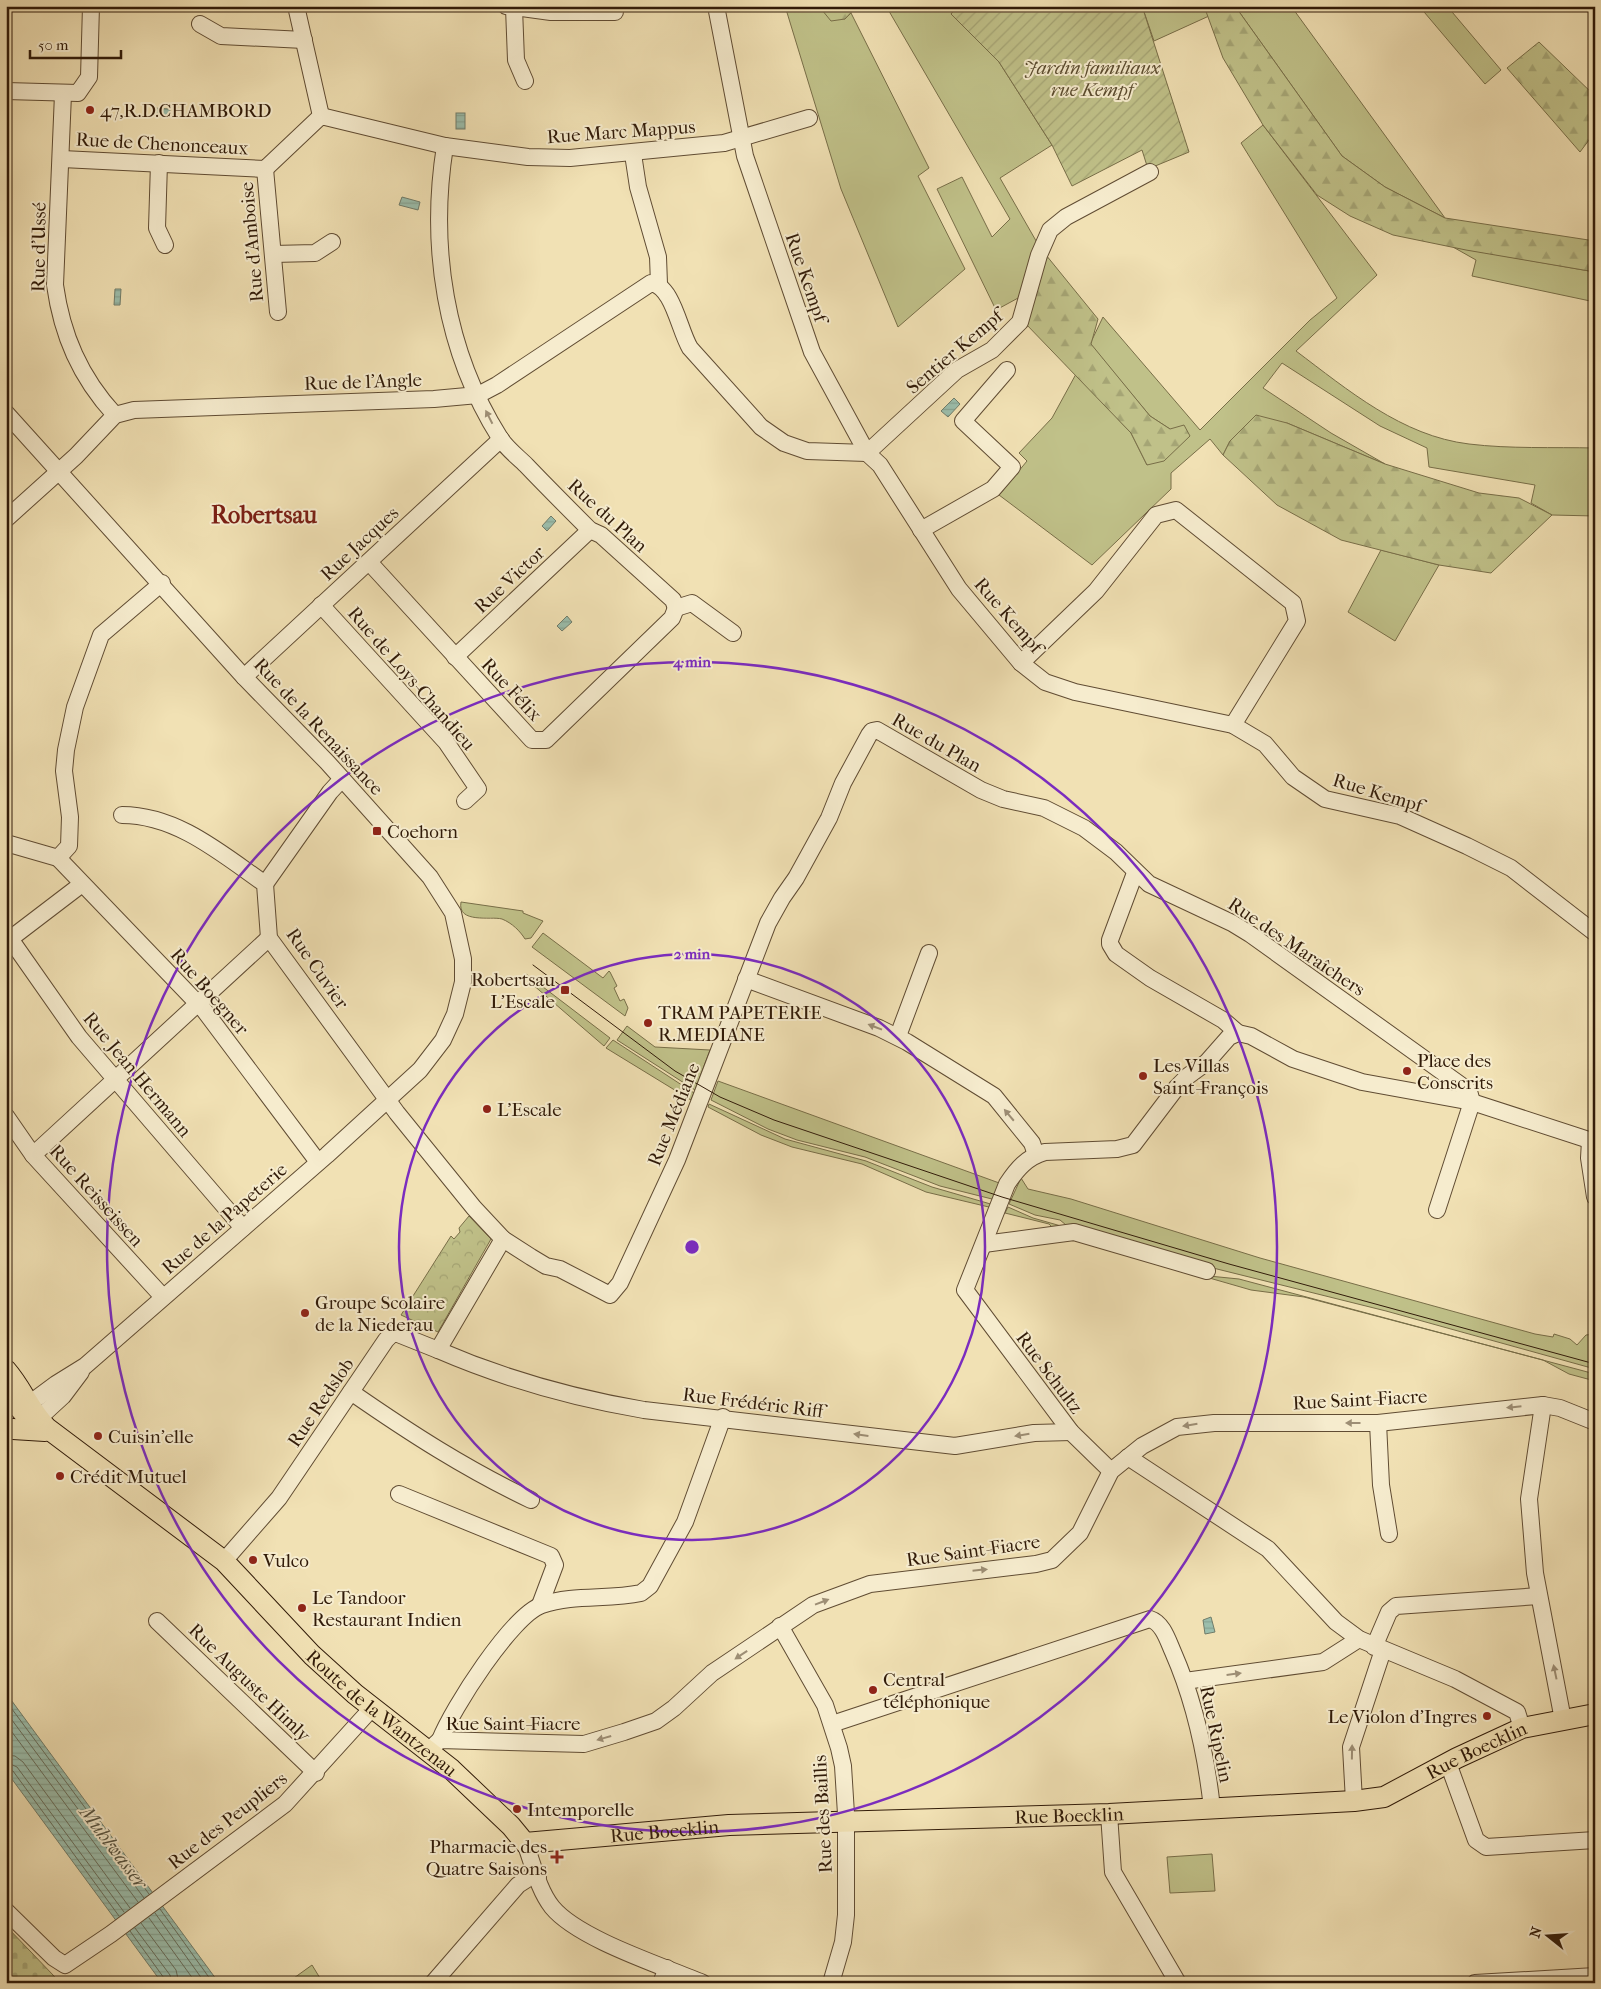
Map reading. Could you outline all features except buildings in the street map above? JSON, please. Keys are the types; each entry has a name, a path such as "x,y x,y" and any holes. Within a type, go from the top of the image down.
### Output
{"main road":[{"name":"Route de la Wantzenau","path":"6,1370 26,1411 224,1561 312,1654 373,1708 434,1745 525,1843"},
{"path":"26,1411 29,1429 54,1434"},
{"name":"Rue Boecklin","path":"525,1843 729,1825 1109,1814 1354,1801 1384,1797 1448,1763 1522,1728 1595,1714"}],"street":[{"path":"6,91 78,93 90,77 91,6"},
{"path":"296,6 321,116 445,146"},
{"name":"Rue Kempf","path":"716,6 741,140 812,352 867,453 880,465 959,589 1021,664 1045,682 1075,692 1233,725 1265,744 1293,777 1325,799 1400,816 1493,859 1511,868 1595,933"},
{"path":"524,81 516,60 510,7 551,12 615,12"},
{"path":"200,24 222,36 304,40"},
{"name":"Rue d'Ussé","path":"63,94 62,159 54,285 64,332 81,368 100,399 115,415"},
{"name":"Rue de Chenonceaux","path":"62,159 265,169 321,116"},
{"name":"Rue Marc Mappus","path":"445,146 528,157 570,158 633,154 741,140 809,118"},
{"name":"Rue du Plan","path":"445,146 438,201 441,272 448,312 464,363 478,395 501,439 590,530 601,535 673,600 676,608"},
{"path":"633,154 638,186 658,257 659,284 665,290 683,337 690,348 773,437 784,444 807,451 867,453"},
{"path":"159,163 157,228 165,245"},
{"name":"Rue d'Amboise","path":"265,169 278,312"},
{"name":"Sentier Kempf","path":"867,453 957,370 992,350 1020,322 1039,255 1050,230 1066,217 1150,172"},
{"path":"273,254 315,253 332,242"},
{"name":"Rue de l'Angle","path":"115,415 134,410 434,399 478,395 497,385 637,290 651,283 659,284"},
{"path":"921,530 993,489 1017,461 963,421 1007,370"},
{"name":"Rue de la Renaissance","path":"6,413 162,583 244,677 342,779 438,886 453,913 462,946 463,982 455,1014 448,1031 426,1063 388,1100"},
{"path":"6,519 60,472 115,415"},
{"name":"Rue Jacques","path":"244,677 501,439"},
{"path":"1021,664 1096,591 1156,515 1176,510 1293,603 1297,621 1233,725"},
{"name":"Rue Victor","path":"454,657 590,530"},
{"name":"Rue Félix","path":"368,562 532,740 546,740 672,618 676,608"},
{"path":"6,843 58,858 69,846 70,817 64,770 75,707 101,635 162,583"},
{"path":"676,608 692,603 733,633"},
{"name":"Rue de Loys-Chandieu","path":"321,605 446,742 478,789 465,801"},
{"name":"Rue du Plan","path":"872,731 882,732 982,790"},
{"name":"Rue Médiane","path":"610,1295 620,1283 677,1160 768,923 796,878 829,818 843,783 872,731"},
{"path":"122,815 139,815 180,828 204,842 265,884 325,799 342,779"},
{"name":"Rue des Maraîchers","path":"982,790 1003,799 1044,808 1084,828 1116,852 1135,873 1149,884 1224,919 1250,934 1469,1091 1472,1102"},
{"name":"Rue Boegner","path":"58,858 197,1003 318,1162"},
{"path":"1135,873 1110,940 1112,949 1116,954 1150,978 1224,1020 1238,1033 1251,1036 1298,1061 1362,1082 1472,1102 1592,1141 1589,1158 1595,1197"},
{"path":"9,941 82,884"},
{"name":"Rue Cuvier","path":"265,884 269,938 442,1170 503,1239 546,1266 560,1269 610,1295"},
{"path":"33,1155 269,938"},
{"name":"Rue Jean Hermann","path":"9,941 79,1037 244,1228"},
{"path":"898,1036 929,953"},
{"path":"746,979 898,1036 994,1096 1032,1143 1036,1155"},
{"path":"1208,1271 1074,1232 984,1244 1007,1184 1017,1168 1036,1155 1117,1149 1133,1145 1177,1087 1206,1062 1229,1037 1238,1033"},
{"name":"Rue de la Papeterie","path":"26,1411 85,1366 388,1100"},
{"path":"1437,1210 1472,1102"},
{"name":"Rue Reisseissen","path":"6,1116 33,1155 164,1297"},
{"path":"438,1350 503,1239"},
{"name":"Rue Schultz","path":"984,1244 965,1290 1071,1432 1111,1471"},
{"name":"Rue Redslob","path":"224,1561 280,1498 392,1334 398,1334 438,1350"},
{"name":"Rue Frédéric Riff","path":"438,1350 520,1383 594,1402 644,1410 723,1417 899,1441 955,1446 1034,1433 1071,1432"},
{"path":"351,1392 433,1448 531,1500"},
{"path":"1543,1405 1530,1499 1535,1573 1563,1720"},
{"name":"Rue Saint-Fiacre","path":"434,1745 584,1744 656,1721 674,1708 712,1673 813,1605 870,1584 1036,1564 1052,1560 1080,1534 1111,1471 1128,1457 1169,1430 1196,1423 1378,1423 1543,1405 1560,1408 1595,1422"},
{"path":"434,1745 499,1646 528,1612 540,1606 592,1597 630,1595 646,1591 685,1522 723,1417"},
{"path":"1378,1423 1381,1484 1389,1534"},
{"path":"1128,1457 1268,1549 1336,1622 1359,1639 1378,1649 1455,1679 1516,1712 1522,1728"},
{"path":"399,1494 551,1556 555,1565 540,1606"},
{"path":"1354,1801 1351,1747 1388,1612 1396,1606 1539,1596"},
{"name":"Rue Ripelin","path":"832,1724 1150,1619 1160,1625 1185,1680 1197,1720 1212,1808"},
{"name":"Rue Auguste Himly","path":"157,1621 316,1773"},
{"name":"Rue des Baillis","path":"780,1626 817,1687 832,1724 843,1766 846,1821 845,1928 831,1983"},
{"path":"1185,1680 1323,1662 1331,1659 1359,1639"},
{"name":"Rue des Peupliers","path":"6,1911 54,1958 65,1965 285,1804 316,1773 373,1708"},
{"path":"1448,1763 1476,1840 1486,1847 1590,1841"},
{"path":"1109,1814 1113,1872 1178,1983"},
{"name":"Route de la Wantzenau","path":"525,1843 541,1888 552,1906 566,1921 664,1975 703,1983"},
{"path":"433,1983 518,1885 529,1878 538,1877"},
{"path":"1475,1983 1595,1976"}],"green space":[{"path":"785,6 815,9 845,19 851,13 929,168 918,176 965,269 898,327 841,189"},
{"path":"806,6 857,6 845,19 831,21 822,10"},
{"path":"886,6 958,6 951,14 999,62 1052,145 1000,178 1039,246 1020,297 996,310 937,189 962,177 992,237 1010,219"},
{"name":"Jardin familiaux rue Kempf","path":"958,6 1076,6 1079,9 1082,6 1142,6 1189,152 1148,169 1142,150 1072,186 1052,145 999,62 951,14"},
{"path":"1142,6 1204,6 1209,16 1154,41"},
{"path":"1204,6 1235,6 1342,156 1385,187 1445,218 1595,241 1595,272 1466,250 1393,235 1350,216 1317,195 1263,125 1223,58"},
{"path":"1235,6 1291,6 1445,218 1385,187 1342,156"},
{"path":"1419,6 1447,6 1501,70 1485,84"},
{"path":"1539,42 1595,96 1595,132 1580,152 1507,68"},
{"path":"1263,125 1377,275 1296,351 1377,409 1421,432 1469,444 1500,447 1595,448 1595,516 1552,515 1531,503 1535,485 1429,467 1427,448 1380,426 1282,363 1263,388 1331,433 1385,464 1287,423 1230,441 1223,455 1210,439 1171,473 1171,489 1092,565 999,495 1027,461 1019,453 1052,418 1076,374 1131,433 1147,465 1170,429 1150,416 1090,344 1103,317 1200,430 1310,320 1337,298 1241,143"},
{"path":"1453,247 1595,272 1595,302 1472,276 1476,260"},
{"path":"1046,255 1098,319 1091,344 1150,416 1170,429 1184,425 1190,436 1164,461 1147,465 1131,433 1025,323"},
{"path":"1256,415 1287,423 1385,464 1479,493 1519,498 1552,515 1491,573 1439,565 1341,540 1277,505 1223,455 1230,441"},
{"path":"1381,550 1439,565 1395,641 1348,612"},
{"path":"461,902 523,911 523,913 543,921 531,938 525,939 515,927 502,919 476,918 464,914 461,909"},
{"path":"543,933 603,978 610,972 617,986 614,988 620,1001 624,999 628,1008 625,1016 532,947"},
{"path":"526,974 610,1038 604,1046 532,984 524,976"},
{"path":"627,1026 655,1047 710,1050 695,1090 617,1040"},
{"path":"613,1040 694,1093 691,1100 606,1048"},
{"path":"718,1081 1002,1184 996,1200 940,1186 865,1157 797,1140 768,1129 711,1100"},
{"path":"709,1104 785,1139 866,1161 932,1187 994,1205 993,1208 926,1192 862,1164 792,1147 761,1135 708,1107"},
{"path":"1021,1178 1028,1189 1071,1199 1260,1258 1535,1334 1553,1337 1554,1334 1570,1339 1577,1345 1586,1335 1595,1334 1595,1369 1386,1311 1209,1267 1075,1224 1066,1225 1060,1220 1035,1215 1009,1204"},
{"path":"1008,1207 1033,1218 1061,1226 1052,1227 1049,1224 1005,1213"},
{"path":"469,1216 491,1239 438,1332 401,1315 451,1236 454,1239 460,1232 459,1228"},
{"path":"1199,1275 1239,1279 1505,1350 1304,1297 1251,1290"},
{"path":"1543,1360 1595,1374 1595,1381 1569,1374"},
{"path":"1212,1854 1215,1891 1170,1893 1167,1857"},
{"path":"6,1926 54,1976 61,1983 6,1983"},
{"path":"312,1965 323,1983 287,1983"}],"water":[{"path":"154,108 170,109 170,116 154,115"},
{"path":"456,113 465,113 465,129 456,129"},
{"path":"402,197 420,202 418,210 399,205"},
{"path":"115,289 121,289 120,305 114,305"},
{"path":"954,398 960,404 948,417 941,411"},
{"path":"551,516 556,521 547,531 542,526"},
{"path":"567,616 572,622 562,631 557,626"},
{"path":"1211,1617 1215,1632 1205,1634 1203,1620"},
{"name":"Muhlwasser","path":"6,1693 219,1983 162,1983 6,1771"}],"tram line":[{"path":"533,965 675,1071 720,1097 774,1120 1002,1197 1229,1264 1595,1364"}],"place":[{"name":"47,R.D.CHAMBORD","path":"90,110"},
{"name":"Coehorn","path":"377,831"},
{"name":"Robertsau L'Escale","path":"565,990"},
{"name":"TRAM PAPETERIE R.MEDIANE","path":"648,1023"},
{"name":"Place des Conscrits","path":"1407,1071"},
{"name":"Les Villas Saint-François","path":"1143,1076"},
{"name":"L’Escale","path":"487,1109"},
{"name":"Groupe Scolaire de la Niederau","path":"305,1313"},
{"name":"Cuisin'elle","path":"98,1436"},
{"name":"Crédit Mutuel","path":"60,1476"},
{"name":"Vulco","path":"253,1560"},
{"name":"Le Tandoor Restaurant Indien","path":"302,1608"},
{"name":"Central téléphonique","path":"873,1690"},
{"name":"Le Violon d'Ingres","path":"1487,1716"},
{"name":"Intemporelle","path":"517,1809"},
{"name":"Pharmacie des Quatre Saisons","path":"557,1857"}],"district":[{"name":"Robertsau","path":"264,515"}]}
